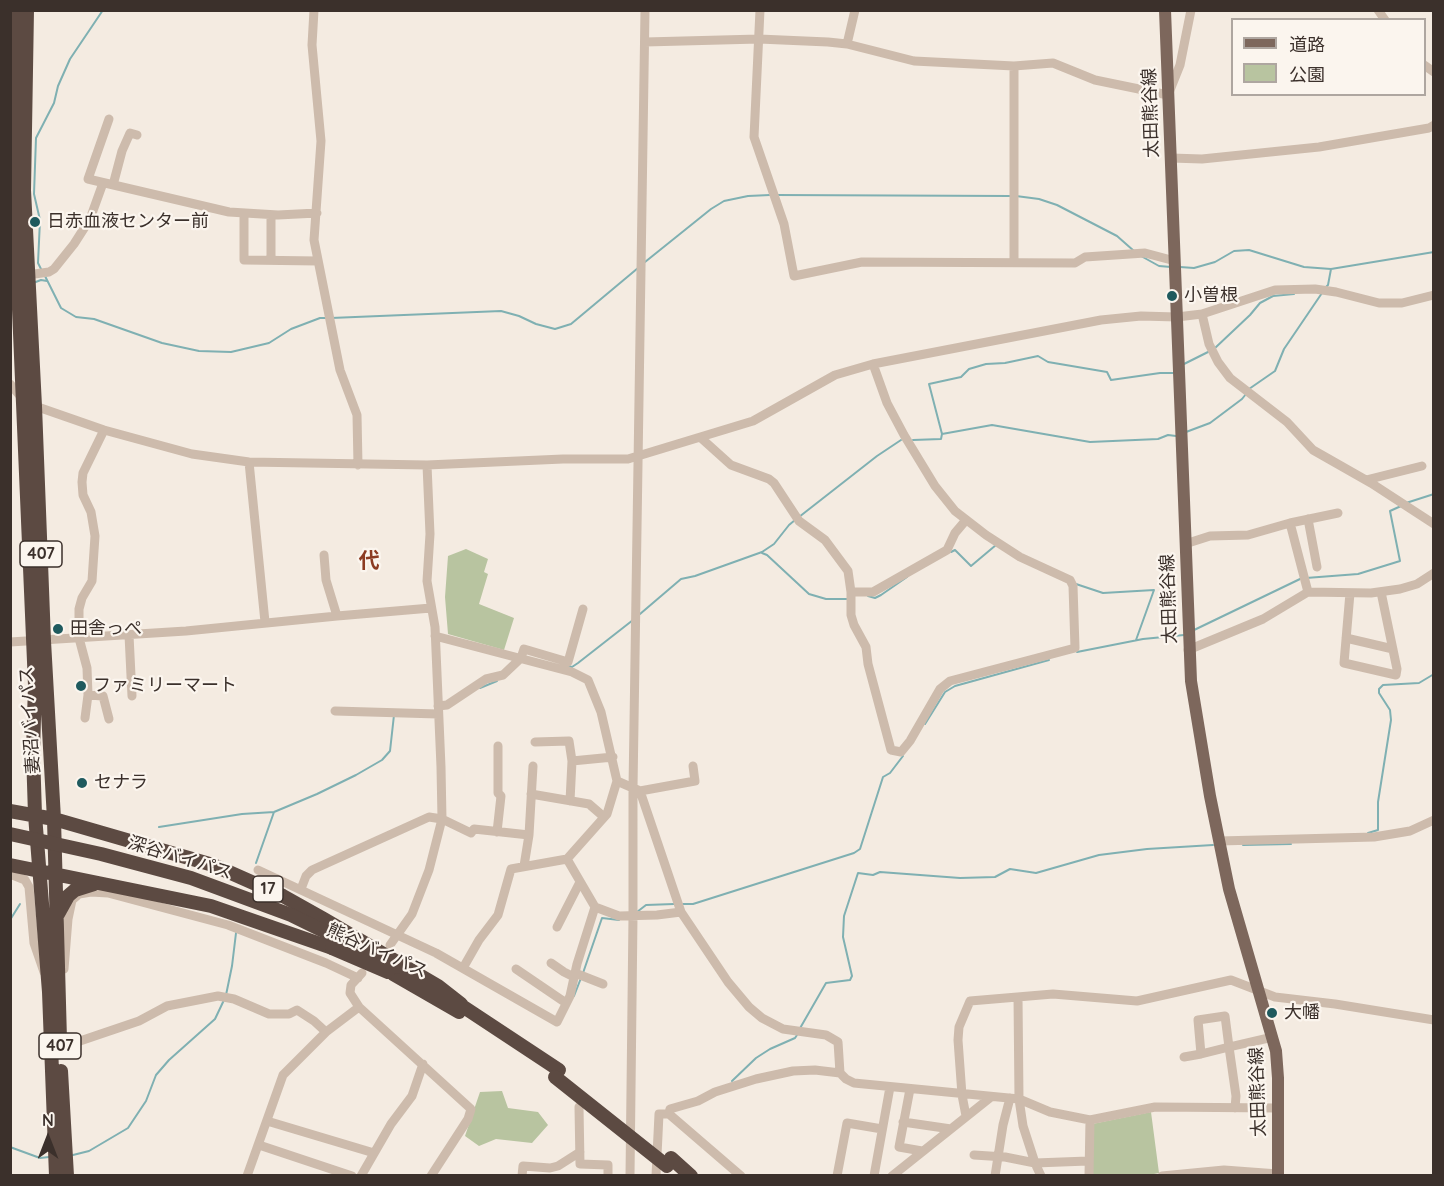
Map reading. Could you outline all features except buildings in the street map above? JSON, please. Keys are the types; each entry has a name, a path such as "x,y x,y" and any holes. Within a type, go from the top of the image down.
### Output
{"highway":[{"name":"妻沼バイパス","path":"17,10 14,192 26,283 36,406 38,641 33,744 35,815 47,980 55,1040 67,1176"},
{"name":"妻沼バイパス","path":"27,10 24,190 26,283 22,398 38,641 54,819 59,999 55,1040 56,1176"},
{"name":"17","path":"10,812 54,819 213,865 283,896 438,986 461,1004"},
{"name":"深谷バイパス","path":"10,834 100,854 191,878 291,915 395,970"},
{"name":"深谷バイパス","path":"10,843 188,886 289,923 395,970"},
{"name":"熊谷バイパス","path":"10,865 211,906 395,970 461,1004 557,1073 669,1162 691,1176"},
{"path":"58,915 63,903 75,890 99,883"},
{"name":"熊谷バイパス","path":"395,970 557,1073"},
{"name":"熊谷バイパス","path":"669,1162 678,1176"}],"main road":[{"name":"太田熊谷線","path":"1166,10 1188,639 1195,711 1218,841 1233,905 1273,1037 1278,1064 1278,1175"}],"street":[{"path":"314,10 312,45 321,141 314,240 340,370 357,415 358,465"},
{"path":"630,1176 630,916 637,790 645,10"},
{"path":"760,10 754,137 784,224 794,276 862,262 1075,263 1085,257 1144,253 1176,265"},
{"path":"847,44 855,10"},
{"path":"645,42 759,39 828,42 847,44 914,61 1014,66 1053,63 1095,80 1168,95 1180,65 1191,10"},
{"path":"1014,66 1014,262"},
{"path":"109,119 88,179 229,212 271,215 317,213"},
{"path":"1171,158 1202,159 1319,147 1429,128 1434,125"},
{"path":"26,283 54,269 74,244 108,184 130,133 137,135"},
{"path":"244,213 244,260 318,261"},
{"path":"271,215 272,260"},
{"path":"10,384 22,398 36,406 104,430 192,454 249,462 427,465 563,459 628,459 753,421 835,375 873,364 1101,320 1202,314 1275,290 1299,288 1324,290 1379,303 1402,303 1434,296"},
{"path":"1202,314 1212,350 1230,378 1287,422 1313,450 1366,480 1434,524"},
{"path":"701,438 731,465 770,479 798,519 825,540 848,571 851,615 866,647 868,664 891,750 901,752 910,741 940,689 950,681 1075,648 1072,583 1020,557 955,511 935,486 904,435 887,403 873,364"},
{"path":"84,718 88,695 87,668 79,638 80,603 92,581 95,536 91,512 83,495 83,473 104,430"},
{"path":"249,462 265,622"},
{"path":"390,945 399,936 412,914 429,870 442,819 435,636 427,581 430,534 427,465"},
{"path":"1366,480 1422,466"},
{"path":"1185,544 1210,536 1248,535 1338,513"},
{"path":"1308,519 1317,567"},
{"path":"851,596 873,592 947,550 955,533 966,520"},
{"path":"1290,523 1306,583"},
{"path":"324,555 326,580 337,616"},
{"path":"1306,583 1350,593 1381,592 1417,584 1434,573"},
{"path":"1188,639 1263,619 1306,583"},
{"path":"1350,593 1344,663 1396,675 1397,669 1381,592"},
{"path":"10,642 129,635 431,608"},
{"path":"526,659 524,649 568,662 583,609"},
{"path":"129,635 132,696"},
{"path":"435,636 572,672 588,680 601,712 617,781 607,814 567,859 511,869 498,915 479,940 463,968"},
{"path":"1346,638 1393,649"},
{"path":"335,711 438,712 486,680 503,675 526,659"},
{"path":"88,695 103,696 110,719"},
{"path":"535,742 569,741 572,761 570,801"},
{"path":"497,832 501,796 498,793 498,747"},
{"path":"572,761 613,757"},
{"path":"524,866 529,835 533,766"},
{"path":"637,790 695,780 693,766"},
{"path":"617,781 637,790 679,907 728,982 749,1007 772,1024 783,1029 826,1035 838,1042 840,1073"},
{"path":"531,794 589,804 604,817"},
{"path":"301,889 306,876 312,870 429,817 442,819 471,833 474,829 529,835"},
{"path":"1218,841 1364,837 1410,831 1434,820"},
{"path":"567,859 595,907 630,916 657,915 679,907"},
{"path":"258,870 463,968 557,1022 570,996 595,907"},
{"path":"10,874 25,880 29,886 36,955 47,980"},
{"path":"557,927 580,882"},
{"path":"59,999 64,999 69,908 72,900 79,894 91,892 108,893 228,925 360,976 351,986 350,993 359,1007 471,1109 468,1119 434,1175"},
{"path":"551,963 564,972 603,984"},
{"path":"516,969 566,1003"},
{"path":"966,1116 962,1095 959,1027 970,1001 1053,994 1137,1001 1231,980 1275,997 1434,1020"},
{"path":"55,1040 80,1041 140,1021 167,1006 224,997 269,1014 289,1014 297,1010 326,1032"},
{"path":"1018,997 1015,1098 1041,1176"},
{"path":"247,1176 283,1075 326,1032 359,1007"},
{"path":"1201,1054 1198,1020 1225,1016 1236,1108"},
{"path":"1184,1057 1273,1037"},
{"path":"361,1176 391,1124 412,1096 423,1064"},
{"path":"669,1114 670,1109 756,1079 793,1071 815,1070 840,1073 854,1083 962,1095 1015,1098 1050,1112 1090,1120 1155,1107 1278,1107"},
{"path":"874,1176 890,1087"},
{"path":"910,1089 899,1147 922,1151"},
{"path":"892,1176 991,1097"},
{"path":"995,1176 1003,1125 1015,1098"},
{"path":"579,1107 580,1164 608,1165 608,1176"},
{"path":"656,1176 659,1114 669,1114 741,1176"},
{"path":"1089,1176 1090,1120"},
{"path":"267,1121 374,1154"},
{"path":"903,1122 951,1129"},
{"path":"837,1176 848,1123 882,1129"},
{"path":"259,1145 352,1176"},
{"path":"522,1176 523,1166 550,1168 558,1166 580,1152"},
{"path":"974,1155 998,1156 1035,1163 1088,1161"},
{"path":"1162,1176 1224,1170 1278,1175"}],"green space":[{"path":"466,549 488,559 484,572 488,574 479,604 514,618 504,650 448,634 445,597 448,556"},
{"path":"502,1091 508,1108 538,1112 548,1125 532,1143 496,1139 479,1146 465,1136 480,1092"},
{"path":"1151,1112 1159,1173 1144,1176 1092,1176 1092,1124"}],"waterway":[{"path":"42,271 38,263 40,220 34,194 36,138 54,103 58,86 70,59 103,10"},
{"path":"645,262 724,201 748,196 770,195"},
{"path":"776,195 1010,196"},
{"path":"1016,196 1039,199 1057,205 1117,236 1134,251"},
{"path":"1180,267 1194,268 1215,262 1234,251 1249,250 1304,267 1331,269 1434,252"},
{"path":"1141,256 1159,266 1171,267"},
{"path":"331,318 501,311 555,329 571,324 638,268"},
{"path":"1325,288 1328,285 1331,269"},
{"path":"45,276 61,308 76,317 94,319 162,343 199,351 231,352 269,343 291,329 326,318"},
{"path":"33,283 41,280 47,281"},
{"path":"1249,389 1275,371 1284,349 1322,293"},
{"path":"1215,348 1260,303 1273,296 1294,294"},
{"path":"1184,364 1210,351"},
{"path":"913,440 941,439 942,434 929,384 961,377 969,369 986,364 1005,363 1038,356 1048,362 1107,372 1111,380 1173,373"},
{"path":"1186,432 1210,423 1246,394"},
{"path":"942,434 992,425 1090,442 1176,436"},
{"path":"799,517 901,440"},
{"path":"1406,503 1434,494"},
{"path":"1306,578 1358,574 1400,561 1390,511 1401,506"},
{"path":"640,614 681,579 762,552 774,544 795,520"},
{"path":"951,552 955,550 971,566 996,545"},
{"path":"762,553 809,594 826,599 848,599"},
{"path":"868,596 875,598 907,577"},
{"path":"1192,631 1300,579"},
{"path":"1076,584 1103,593 1154,590 1136,640"},
{"path":"568,666 572,667 578,663 633,620"},
{"path":"1077,652 1143,639 1184,635"},
{"path":"925,724 945,692 955,686 1049,660"},
{"path":"1368,833 1378,830 1378,802 1391,720 1390,710 1379,693 1379,689 1383,685 1419,683 1434,674"},
{"path":"480,688 497,681"},
{"path":"159,827 242,814 274,812 317,794 382,760 390,751 394,715"},
{"path":"683,904 693,904 854,853 860,849 883,777 890,773 903,756"},
{"path":"256,863 274,812"},
{"path":"1243,845 1291,844"},
{"path":"799,1030 826,983 850,980 852,976 843,937 844,916 858,873 873,875 880,872 960,878 995,877 1010,869 1036,873 1099,855 1213,845"},
{"path":"10,920 20,904"},
{"path":"637,912 646,905 674,904"},
{"path":"583,973 602,918 619,920"},
{"path":"226,995 236,933"},
{"path":"574,996 581,978"},
{"path":"73,1155 89,1151 128,1128 146,1101 156,1075 169,1060 215,1019 224,1000"},
{"path":"732,1081 756,1058 797,1035"},
{"path":"10,1147 40,1158 49,1157"}],"place":[{"name":"日赤血液センター前","path":"35,222"},
{"name":"小曽根","path":"1172,296"},
{"name":"田舎っぺ","path":"58,629"},
{"name":"ファミリーマート","path":"81,686"},
{"name":"セナラ","path":"82,783"},
{"name":"大幡","path":"1272,1013"}],"district":[{"name":"代","path":"369,562"}]}
